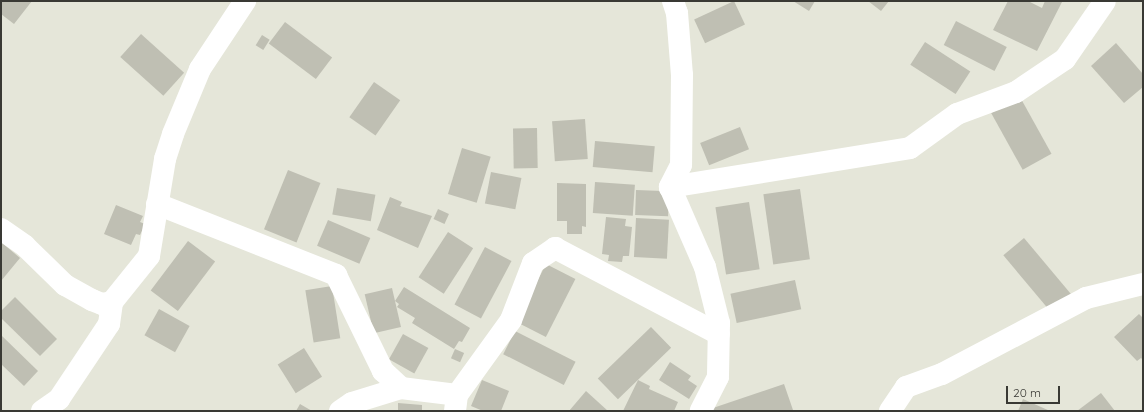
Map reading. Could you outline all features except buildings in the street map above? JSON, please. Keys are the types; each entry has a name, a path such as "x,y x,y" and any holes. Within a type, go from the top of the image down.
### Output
{"street":[{"path":"42,411 59,399 109,324 112,302 149,256 167,152 200,68 245,1"},
{"path":"670,187 681,165 682,75 678,13 673,1"},
{"path":"670,187 910,148 957,114 1016,92 1065,59 1105,1"},
{"path":"670,187 705,267 719,323 718,377 701,411"},
{"path":"157,204 336,274 383,371 401,388 456,403 512,320 533,263 555,248 719,334"},
{"path":"1,229 25,246 65,285 102,304 112,302"},
{"path":"890,411 906,387 942,374 1086,298 1143,284"},
{"path":"340,411 352,403 401,388"}]}
